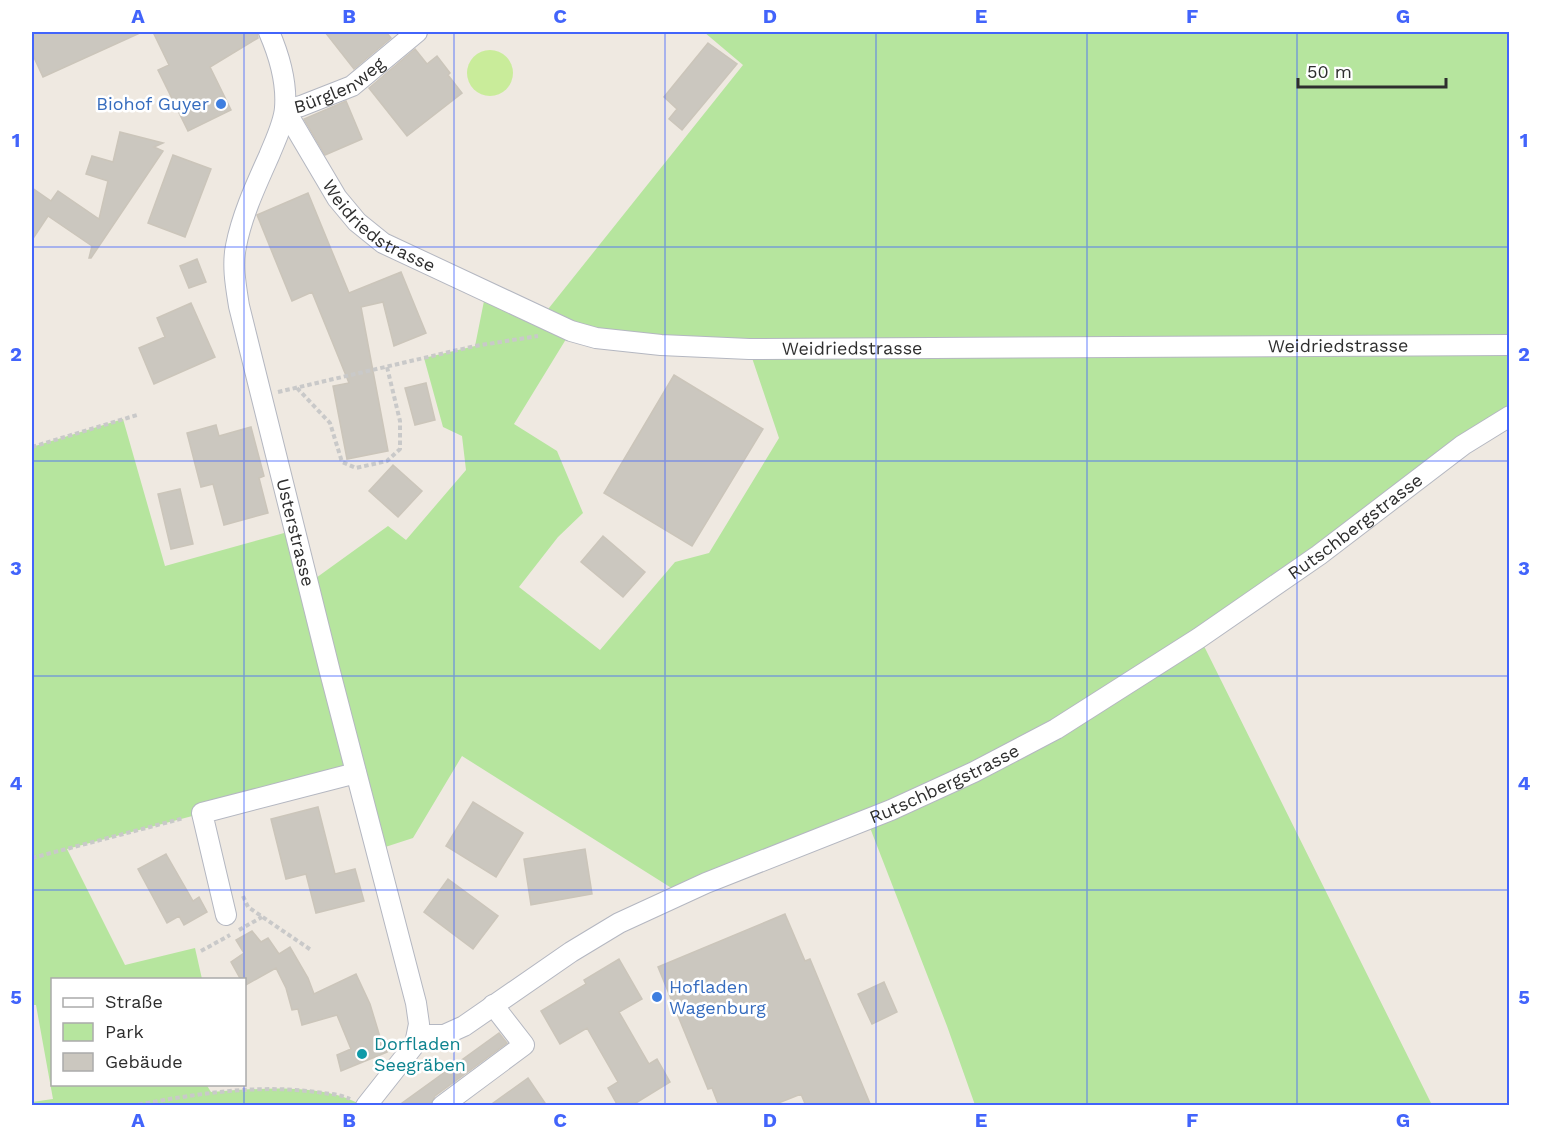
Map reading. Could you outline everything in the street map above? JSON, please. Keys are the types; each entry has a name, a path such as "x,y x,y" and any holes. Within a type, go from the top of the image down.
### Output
{"street":[{"name":"Usterstrasse","path":"269,32 285,88 285,110 242,222 235,249 235,276 239,306 416,1003 418,1035"},
{"name":"Bürglenweg","path":"285,110 302,106 352,86 417,32"},
{"name":"Weidriedstrasse","path":"285,110 337,198 357,222 383,243 541,318 571,331 596,338 661,345 749,349 1509,345"},
{"name":"Rutschbergstrasse","path":"418,1035 435,1036 453,1031 571,952 619,923 706,883 891,810 974,772 1056,729 1199,638 1273,587 1319,555 1463,445 1509,416"},
{"path":"226,915 202,813 356,773"},
{"path":"442,1106 524,1045 493,1005"},
{"path":"360,1103 408,1055 418,1035"}],"path":[{"path":"262,396 476,346 539,336"},
{"path":"297,388 330,423 342,462 356,468 387,461 400,449 400,422 387,367"},
{"path":"32,447 137,415"},
{"path":"32,858 202,813"},
{"path":"239,886 248,907 311,950"},
{"path":"131,1106 210,1092 265,1089 312,1091 346,1097 360,1103"}],"green space":[{"path":"704,32 1509,32 1509,416 1200,638 1432,1105 975,1105 947,1026 867,820 681,894 462,756 413,838 376,850 356,773 67,849 125,965 195,948 202,978 51,978 51,1086 207,1086 211,1092 268,1089 308,1090 345,1098 361,1105 32,1105 32,1102 53,1099 36,1005 32,1005 32,447 123,419 165,566 295,530 309,583 388,526 406,540 466,470 462,436 443,427 424,358 475,346 486,291 541,318 743,65","holes":["571,331 749,349 779,438 709,553 675,562 600,650 519,587 558,537 583,513 557,451 514,424"]},
{"path":"490,50 499,51 507,56 512,64 512,82 507,90 499,95 490,96 481,95 473,90 468,82 467,73 468,64 473,56 481,51"}],"building":[{"path":"32,32 142,32 43,77 32,53"},
{"path":"153,32 257,32 258,38 210,67 231,110 188,131 158,70 169,65"},
{"path":"325,32 386,32 391,38 354,69"},
{"path":"708,43 737,64 682,130 669,119 677,109 664,97"},
{"path":"415,49 427,64 437,56 462,93 407,136 369,88"},
{"path":"346,101 362,139 325,155 304,119"},
{"path":"120,132 163,143 154,147 163,151 91,258 89,258 92,246 48,216 32,240 32,188 51,201 58,191 99,219 108,181 86,174 92,156 113,162"},
{"path":"173,155 211,169 185,237 148,223"},
{"path":"308,193 349,293 401,272 426,333 394,346 383,302 361,307 388,451 347,459 333,386 349,383 312,292 292,301 257,215"},
{"path":"197,259 206,282 189,288 180,266"},
{"path":"191,303 215,357 154,384 139,348 165,337 157,318"},
{"path":"674,375 763,429 692,546 604,493"},
{"path":"426,383 435,420 415,425 405,388"},
{"path":"216,425 219,436 251,427 264,476 259,478 268,513 224,525 213,484 201,487 187,433"},
{"path":"393,465 422,491 398,517 369,491"},
{"path":"180,489 193,544 171,549 158,494"},
{"path":"603,536 645,572 623,597 581,562"},
{"path":"473,802 523,833 496,877 446,846"},
{"path":"318,807 335,874 355,869 364,901 316,913 306,874 286,879 271,819"},
{"path":"585,849 592,894 531,905 524,859"},
{"path":"166,854 193,901 199,897 207,912 184,925 179,916 167,923 138,869"},
{"path":"448,879 498,916 473,949 424,912"},
{"path":"785,914 805,961 810,959 871,1106 806,1106 801,1094 771,1106 719,1106 712,1088 708,1089 658,967"},
{"path":"252,931 261,942 268,938 279,954 290,947 308,978 314,994 356,974 370,1004 387,1052 341,1071 337,1055 351,1049 337,1015 302,1025 298,1009 292,1010 286,988 276,968 246,985 246,978 240,978 231,962 244,953 236,940"},
{"path":"619,959 642,999 619,1012 649,1064 657,1059 670,1082 631,1106 618,1106 608,1088 618,1082 587,1028 560,1044 541,1011 586,984 584,980"},
{"path":"884,982 897,1012 872,1024 858,994"},
{"path":"499,1033 507,1043 435,1096 427,1106 398,1106"},
{"path":"528,1078 547,1106 489,1106"}],"place":[{"name":"Biohof Guyer","path":"221,104"},
{"name":"Hofladen Wagenburg","path":"657,997"},
{"name":"Dorfladen Seegräben","path":"362,1054"}]}
